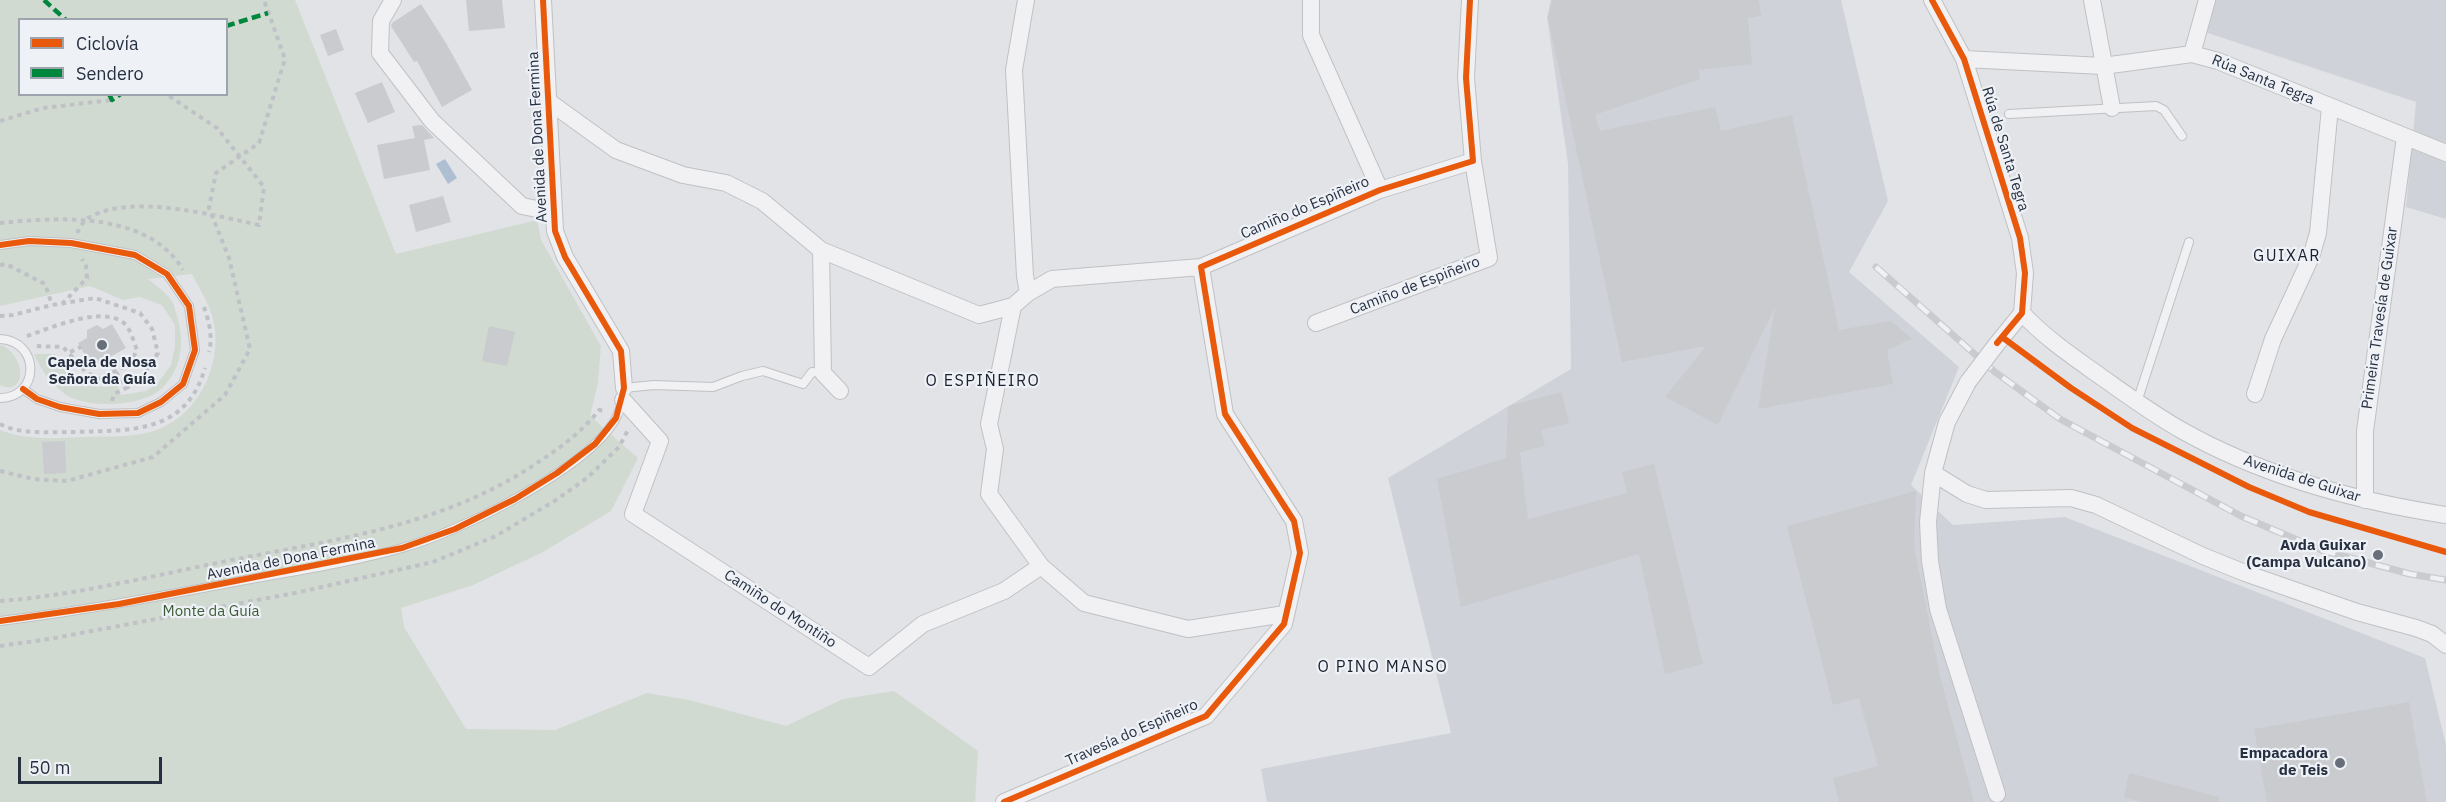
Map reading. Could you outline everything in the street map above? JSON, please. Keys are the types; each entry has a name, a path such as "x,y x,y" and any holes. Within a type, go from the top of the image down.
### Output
{"street":[{"name":"Avenida de Dona Fermina","path":"393,0 381,21 380,53 432,121 522,206 552,212"},
{"name":"Avenida de Dona Fermina","path":"543,0 552,212 555,231 565,257 621,351 623,394"},
{"path":"1026,0 1014,70 1025,276 1028,292"},
{"name":"Camiño do Espiñeiro","path":"1311,0 1311,35 1380,190"},
{"path":"1470,0 1466,78 1473,161"},
{"name":"Rúa de Santa Tegra","path":"1932,0 1964,59 2020,238 2025,273 2022,314"},
{"path":"2091,0 2112,108"},
{"path":"2192,54 2207,0"},
{"name":"Rúa Santa Tegra","path":"1964,59 2103,66 2192,54 2218,61 2446,153"},
{"name":"Camiño do Espiñeiro","path":"548,101 616,150 683,175 726,183 735,187 762,201 821,250 979,315 1012,306 1028,292 1052,279 1201,267 1380,190 1473,161"},
{"path":"2255,394 2273,339 2312,257 2318,233 2330,107"},
{"name":"Primeira Travesía de Guixar","path":"2365,500 2364,431 2405,137"},
{"name":"Camiño de Espiñeiro","path":"1316,323 1489,258 1473,161"},
{"path":"821,250 823,373 840,391"},
{"name":"Travesía do Espiñeiro","path":"1004,802 1206,716 1284,624 1300,553 1294,521 1225,414 1201,267"},
{"path":"1012,306 989,424 995,449 989,494 1041,566 1084,603 1188,629 1285,614"},
{"path":"1997,794 1938,609 1930,561 1928,522 1933,473 1947,422 1968,382 1995,345 2022,314"},
{"name":"Avenida de Guixar","path":"2022,314 2040,333 2137,402 2183,431 2234,456 2291,478 2365,500 2446,515"},
{"name":"Camiño do Montiño","path":"623,394 660,441 633,514 869,667 923,624 1004,591 1041,566"},
{"path":"1933,473 1967,494 1986,500 2071,498 2096,505 2245,573 2357,612 2416,628 2432,634 2446,645"}],"lane":[{"path":"2009,114 2156,106 2164,110 2182,136"},
{"path":"0,245 29,241 71,243 135,255 167,274 189,306 195,350 183,384 162,402 138,413 99,414 60,408 37,399 23,389"},
{"path":"2137,402 2189,242"},
{"path":"0,339 13,342 23,349 30,365 30,374 23,389 15,395 0,398"},
{"path":"623,394 654,385 713,387 763,371 803,384 812,372 823,373"},
{"name":"Avenida de Dona Fermina","path":"0,621 119,604 338,563 402,548 455,529 515,500 557,473 595,444 616,418 623,394"}],"path":[{"path":"0,471 33,479 67,481 153,457 225,395 250,349 229,258 209,208 216,173 259,143 285,59 264,0"},
{"path":"62,303 87,278 86,266 71,243 86,219 114,208 188,209 259,225 264,187 217,128 169,96"},
{"path":"0,121 43,108 112,100"},
{"path":"0,265 6,264 45,284 52,305"},
{"path":"183,297 197,294 204,305 210,325 211,345 208,356"},
{"path":"0,316 95,298 140,313 153,328 158,353 138,382 114,394 112,403"},
{"path":"0,339 22,338 97,315 116,317 128,327 137,350 130,364 98,379 86,372 63,347 29,346 23,349"},
{"path":"70,352 81,347"},
{"path":"0,423 29,432 136,430 157,424 173,415 189,401 200,386 206,366"},
{"path":"116,372 126,388"}],"shaded area":[{"path":"1551,0 1841,0 1888,201 1849,272 1959,367 1911,485 1953,525 2065,517 2425,658 2446,745 2446,802 1267,802 1261,769 1451,733 1388,478 1571,369 1568,164 1547,17"},
{"path":"2214,0 2446,0 2446,219 2406,207 2416,102 2205,32"}],"green space":[{"name":"Monte da Guía","path":"0,0 295,0 396,254 537,220 541,240 601,346 598,383 590,416 638,458 611,511 543,552 473,585 401,608 404,627 466,729 555,730 647,693 689,700 786,726 843,699 894,691 978,751 975,802 0,802 0,430 21,436 53,438 132,435 159,429 173,422 196,400 204,386 214,356 216,340 214,324 205,298 192,274 148,279 172,301 181,333 178,363 168,381 152,395 114,404 86,402 65,394 50,381 34,354 55,354 81,381 96,386 117,384 121,395 146,391 158,383 171,365 175,346 175,325 162,305 140,297 123,300 90,286 0,306"},
{"path":"0,346 10,351 19,367 20,375 15,386 0,385"}],"water":[{"path":"445,159 457,178 448,184 436,164"}],"building":[{"path":"466,0 502,0 505,28 469,31"},
{"path":"1552,0 1759,0 1761,16 1748,18 1752,64 1698,70 1700,79 1595,115 1600,131 1715,107 1721,131 1792,115 1839,330 1891,321 1912,339 1887,350 1893,384 1758,409 1775,307 1718,425 1665,397 1706,346 1622,362 1548,18"},
{"path":"421,4 472,90 442,107 417,61 414,62 391,26 392,23"},
{"path":"336,29 344,50 328,56 320,35"},
{"path":"382,82 395,112 368,123 355,93"},
{"path":"422,125 434,138 424,140 430,170 384,179 377,145 415,138 412,126"},
{"path":"443,196 451,222 416,232 409,205"},
{"name":"Capela de Nosa Señora da Guía","path":"112,324 126,348 92,367 78,343 87,338 87,330 97,325 103,329"},
{"path":"489,326 515,332 507,366 482,361"},
{"path":"1562,392 1569,423 1541,430 1545,446 1520,452 1528,519 1627,493 1622,472 1654,464 1703,664 1665,674 1639,554 1461,607 1437,479 1506,458 1508,406"},
{"path":"65,441 66,473 44,474 42,442"},
{"path":"1916,491 1914,546 1940,676 1974,802 1839,802 1833,778 1878,766 1859,698 1833,705 1787,526"},
{"name":"Empacadora de Teis","path":"2409,702 2427,802 2267,802 2254,729"},
{"name":"Empacadora de Teis","path":"2129,773 2219,797 2219,802 2142,802 2124,797"}],"railway":[{"path":"1876,267 1995,372 2060,419 2241,516 2321,550 2410,574 2446,580"}],"marked path":[{"path":"44,0 64,18"},
{"path":"228,25 268,13"},
{"path":"110,96 112,100 118,96"}],"cycle path":[{"path":"0,621 119,604 402,548 455,529 515,499 557,473 595,444 616,418 624,388 621,351 565,257 555,231 543,0"},
{"path":"1004,802 1206,716 1284,624 1300,553 1294,521 1225,414 1201,267 1380,190 1473,161 1466,78 1470,0"},
{"path":"1932,0 1964,59 2020,238 2025,273 2022,313 1997,343"},
{"path":"0,245 29,241 71,243 135,255 167,274 189,306 195,350 183,384 161,402 138,413 99,414 60,407 37,399 23,389"},
{"path":"2002,337 2071,388 2132,428 2249,487 2309,512 2446,552"}],"place":[{"name":"Capela de Nosa Señora da Guía","path":"102,345"},
{"name":"Avda Guixar (Campa Vulcano)","path":"2378,555"},
{"name":"Empacadora de Teis","path":"2340,763"}],"district":[{"name":"GUIXAR","path":"2287,256"},
{"name":"O ESPIÑEIRO","path":"983,381"},
{"name":"O PINO MANSO","path":"1383,667"}]}
